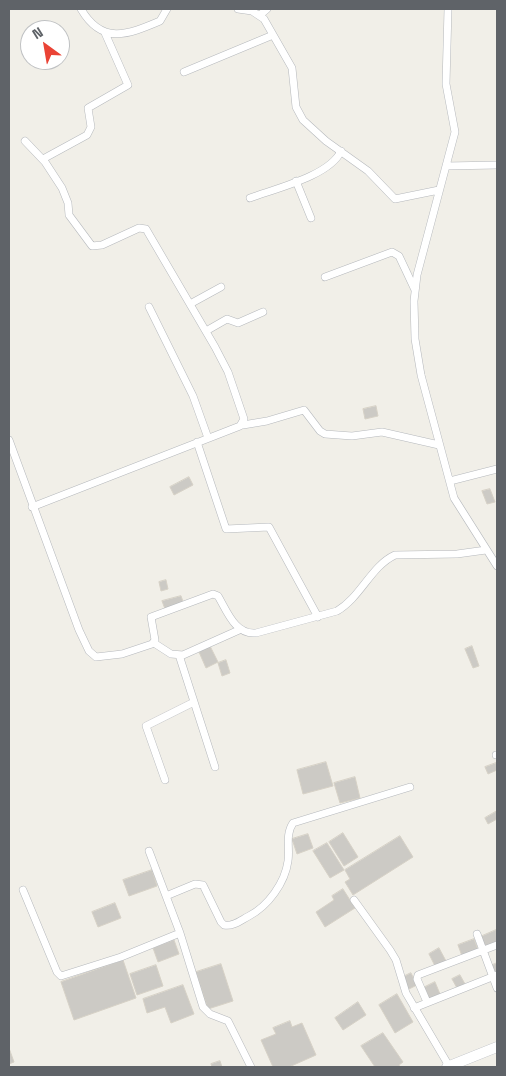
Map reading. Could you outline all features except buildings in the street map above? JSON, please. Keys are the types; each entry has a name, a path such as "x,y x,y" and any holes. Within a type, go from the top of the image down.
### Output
{"main road":[{"path":"448,1067 497,1047"}],"street":[{"path":"81,9 95,28 105,33 121,34 139,30 160,21 167,9"},
{"path":"238,9 260,15 292,68 296,108 299,114 339,156 368,171 396,199 439,190"},
{"path":"260,15 267,9"},
{"path":"448,9 446,84 455,132 415,291 415,339 419,366 456,504 497,566"},
{"path":"43,159 87,135 91,127 88,108 127,87 126,78 105,33"},
{"path":"184,72 273,35"},
{"path":"25,141 43,159 64,193 70,217 92,246 102,245 139,228 146,229 206,331 231,381 244,419 243,425"},
{"path":"250,198 313,174 339,156"},
{"path":"446,166 497,165"},
{"path":"296,181 311,218"},
{"path":"325,277 392,252 399,256 415,291"},
{"path":"190,304 220,287"},
{"path":"149,307 193,396 208,438"},
{"path":"206,331 227,319 238,323 263,312"},
{"path":"32,507 243,425 267,421 304,410 320,432 325,434 352,436 382,432 440,445"},
{"path":"9,440 32,507 79,630 93,655 96,658 114,656 154,643"},
{"path":"197,442 226,529 269,527 318,616"},
{"path":"450,481 497,469"},
{"path":"154,643 151,617 213,594 218,596 239,630 246,633 256,633 337,611 349,604 377,568 387,559 395,556 457,554 486,550"},
{"path":"154,643 171,654 179,655 239,630"},
{"path":"179,655 215,767"},
{"path":"165,780 146,726 194,702"},
{"path":"166,896 195,884 203,885 221,922 224,926 231,926 257,912 266,904 284,878 288,862 288,834 293,823 410,787"},
{"path":"149,851 180,933 203,1007 210,1014 228,1021 251,1067"},
{"path":"23,890 60,976 121,957 180,933"},
{"path":"354,900 393,955 399,975 414,1008 448,1067"},
{"path":"477,934 495,976 497,988"},
{"path":"427,1002 418,975 497,945"},
{"path":"414,1008 495,976"}]}
